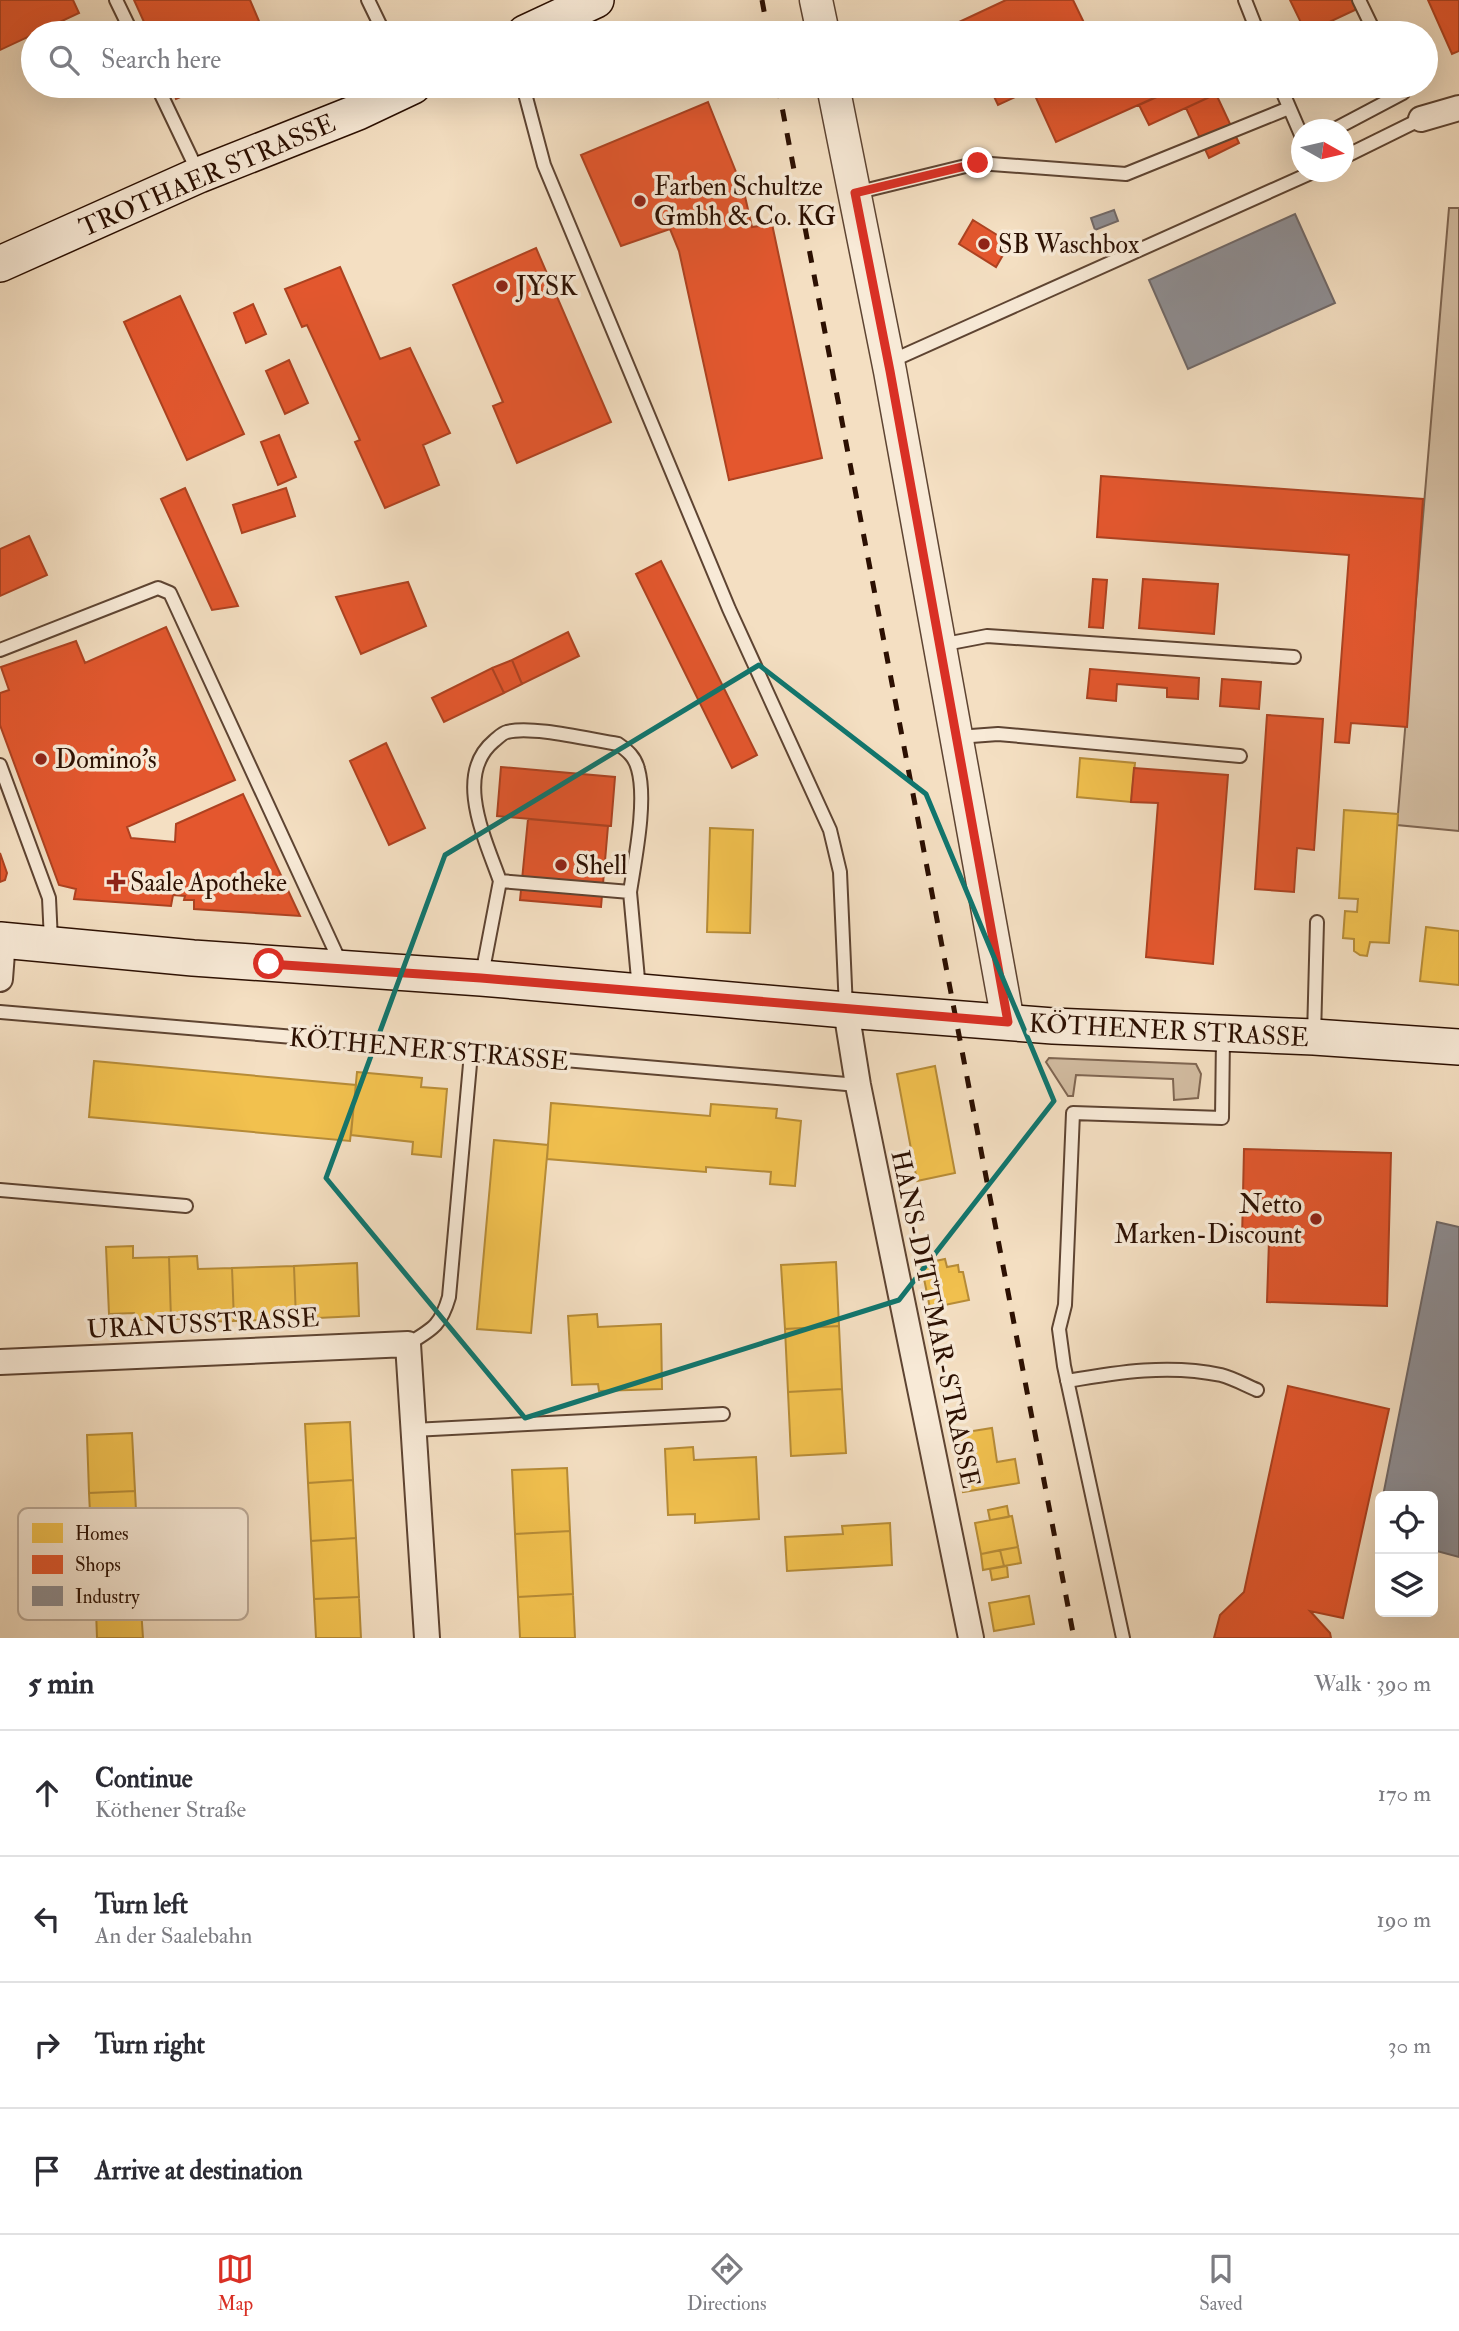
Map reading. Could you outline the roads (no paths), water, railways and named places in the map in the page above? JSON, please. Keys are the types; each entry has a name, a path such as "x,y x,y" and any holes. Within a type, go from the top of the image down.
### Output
{"main road":[{"path":"551,21 596,0"},
{"name":"TROTHAER STRASSE","path":"0,264 199,174 358,113 387,98"},
{"name":"KÖTHENER STRASSE","path":"2,940 1008,1022 1459,1047"}],"street":[{"path":"816,0 820,21"},
{"path":"835,98 888,363 1008,1022"},
{"path":"1421,119 1459,108"},
{"path":"0,979 2,940"},
{"name":"HANS-DITTMAR-STRASSE","path":"846,1010 858,1085 971,1638"},
{"path":"408,1344 427,1638"},
{"name":"URANUSSTRASSE","path":"0,1362 408,1344"}],"lane":[{"path":"116,0 126,21"},
{"path":"368,0 378,21"},
{"path":"1245,0 1253,21"},
{"path":"1359,0 1369,21"},
{"path":"163,98 199,174"},
{"path":"526,98 544,165 729,609 830,831 840,872 846,1010"},
{"path":"1285,98 1294,119"},
{"path":"1354,119 1395,98"},
{"path":"855,193 978,163 1126,174 1289,108"},
{"path":"1354,152 1421,119"},
{"path":"888,363 1291,182"},
{"path":"0,650 158,588 170,593 344,969"},
{"path":"940,645 987,636 1294,657"},
{"path":"481,978 500,881 475,811 475,769 487,747 505,732 532,730 618,744 630,752 638,769 641,794 630,892 639,991"},
{"path":"956,737 998,734 1240,756"},
{"path":"0,765 50,898 51,945"},
{"path":"500,881 630,892"},
{"path":"1314,1037 1317,922"},
{"name":"KÖTHENER STRASSE","path":"0,1012 858,1085"},
{"path":"1123,1638 1067,1381 1059,1329 1065,1305 1073,1113 1222,1118 1223,1033"},
{"path":"408,1344 435,1328 444,1315 450,1297 471,1053"},
{"path":"0,1190 186,1206"},
{"path":"1067,1381 1137,1369 1183,1370 1223,1376 1256,1390"},
{"path":"413,1430 723,1414"}],"railway":[{"path":"762,0 766,21"},
{"path":"780,98 1074,1638"}],"place":[{"name":"Farben Schultze Gmbh & Co. KG","path":"640,201"},
{"name":"SB Waschbox","path":"984,244"},
{"name":"JYSK","path":"502,286"},
{"name":"Domino's","path":"41,759"},
{"name":"Shell","path":"561,865"},
{"name":"Saale Apotheke","path":"116,882"},
{"name":"Netto Marken-Discount","path":"1316,1219"}]}
